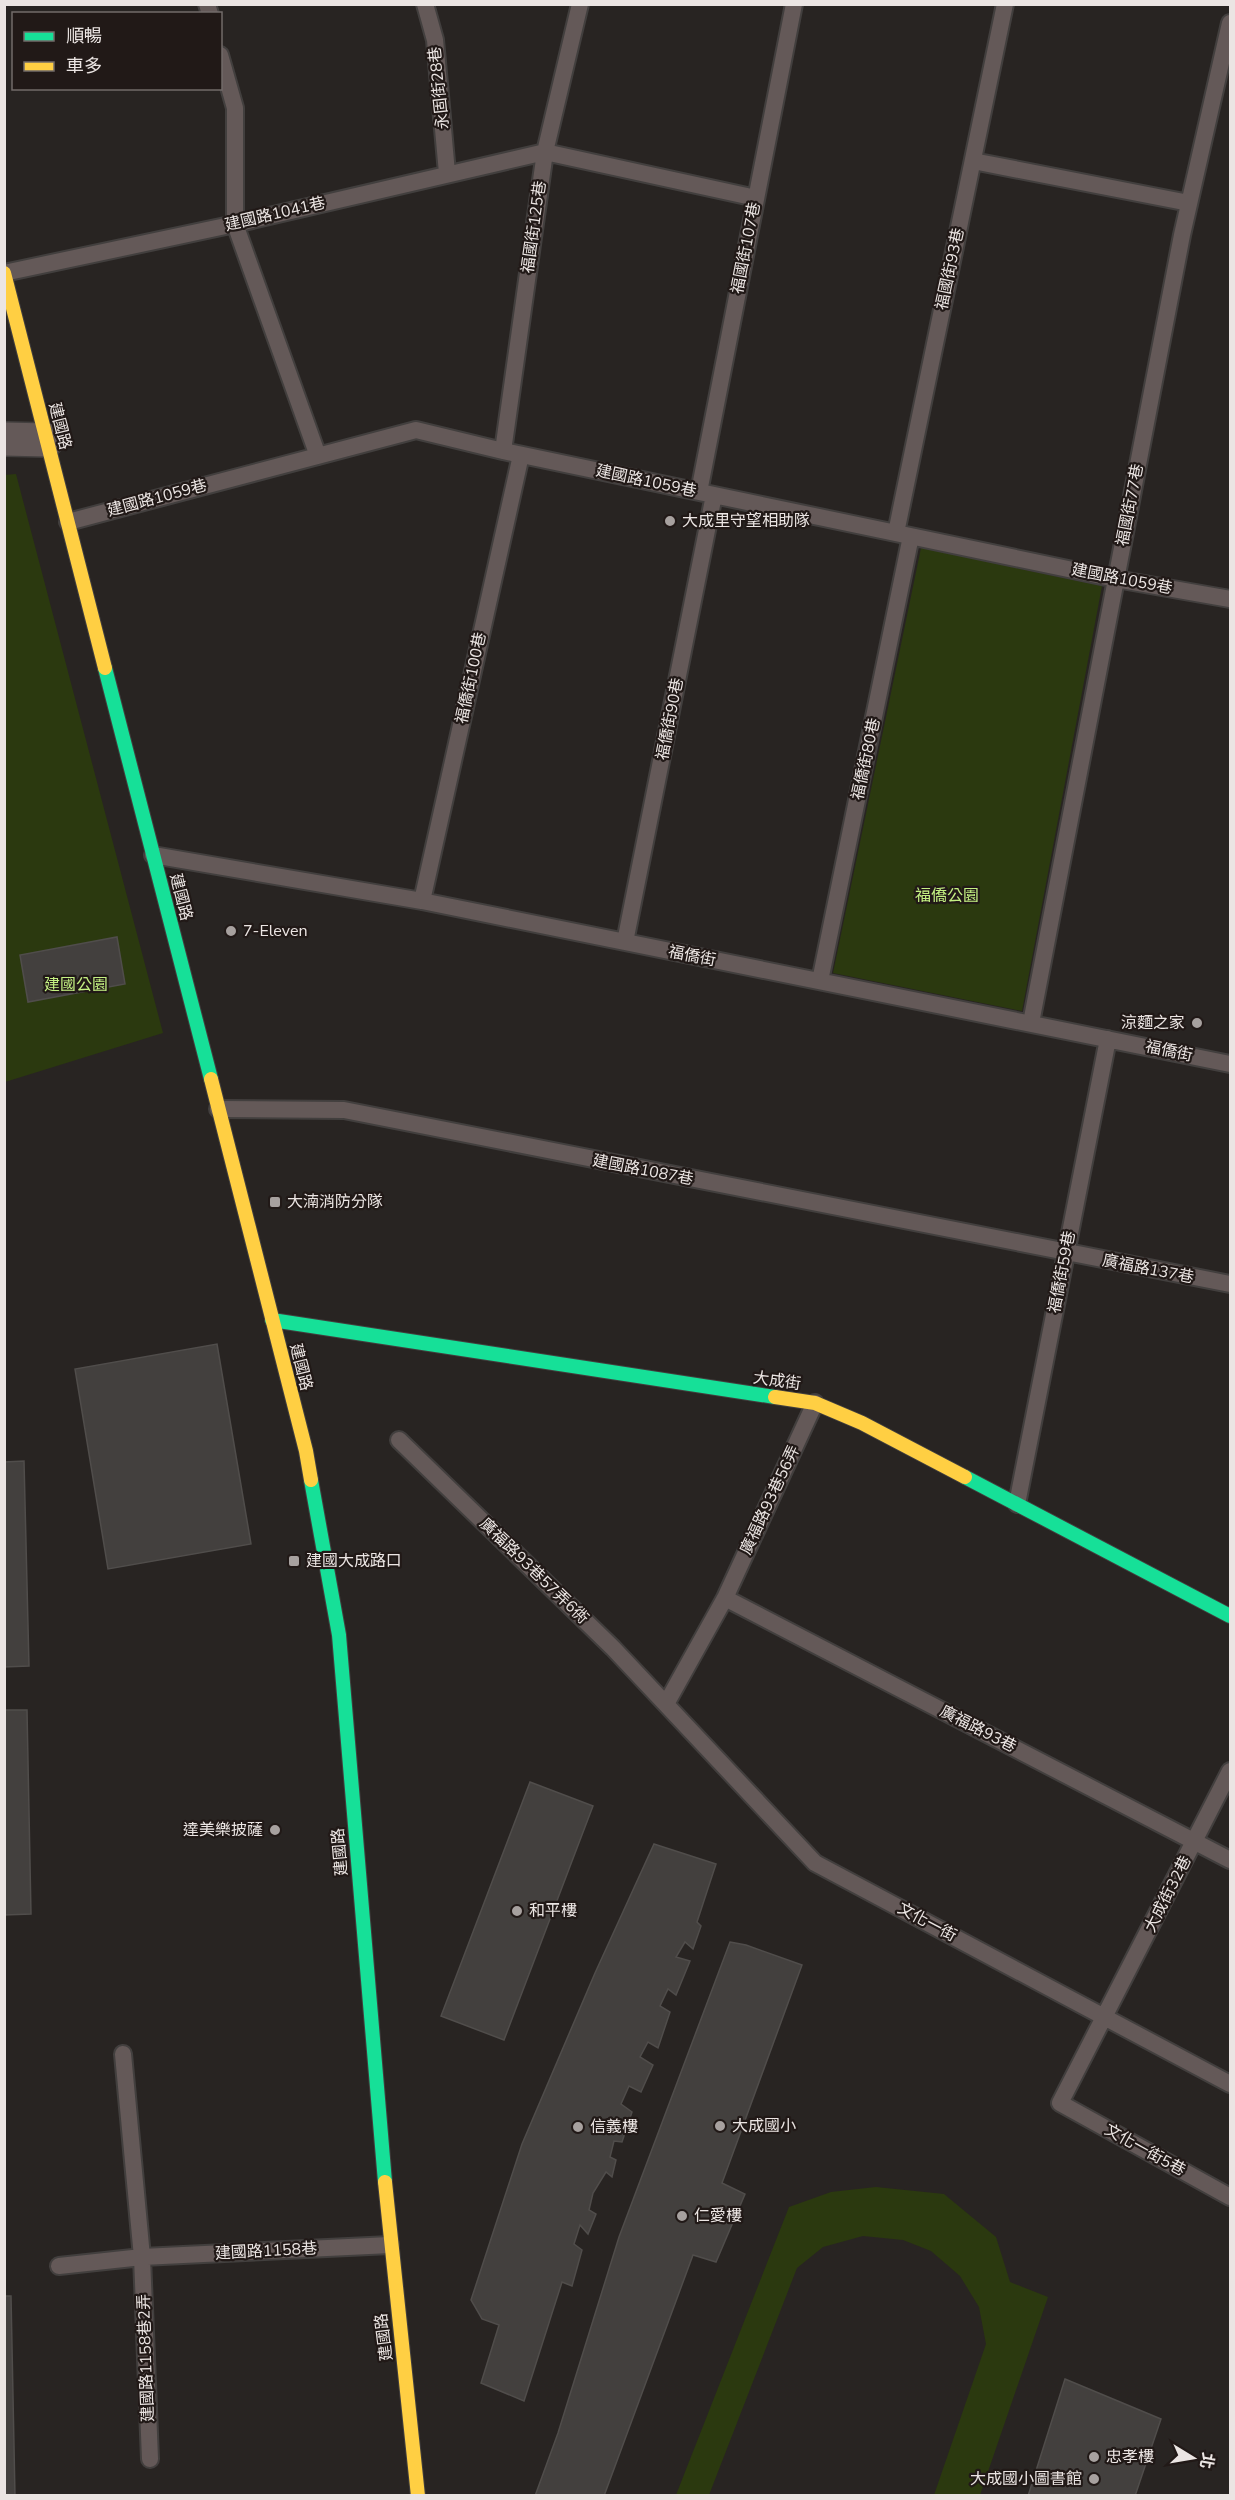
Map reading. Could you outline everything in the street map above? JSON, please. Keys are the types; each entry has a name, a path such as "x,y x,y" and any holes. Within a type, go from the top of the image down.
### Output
{"street":[{"name":"建國路","path":"4,273 306,1451 339,1635 390,2245 418,2496"},
{"path":"4,439 47,440"},
{"name":"大成街","path":"272,1320 815,1403 862,1423 1230,1616"}],"lane":[{"name":"永固街28巷","path":"426,4 435,40 447,173"},
{"name":"福國街125巷","path":"503,452 545,152 580,4"},
{"name":"福國街107巷","path":"706,494 756,198 794,4"},
{"name":"福國街93巷","path":"903,535 973,161 1005,4"},
{"name":"福國街77巷","path":"1031,1023 1189,203 1230,23"},
{"path":"222,63 234,108 236,224 318,456"},
{"name":"建國路1041巷","path":"4,273 236,224 545,152"},
{"path":"545,152 756,198"},
{"path":"973,161 1189,203"},
{"name":"建國路1059巷","path":"68,522 416,430 503,452 1116,579 1230,599"},
{"name":"福僑街100巷","path":"422,901 521,455"},
{"name":"福僑街90巷","path":"625,942 706,494"},
{"name":"福僑街80巷","path":"820,981 903,535"},
{"name":"福僑街","path":"153,855 422,901 1230,1064"},
{"name":"福僑街59巷","path":"1017,1504 1108,1039"},
{"name":"建國路1087巷","path":"218,1109 344,1110 1066,1253"},
{"name":"廣福路137巷","path":"1066,1253 1230,1284"},
{"name":"廣福路93巷56弄","path":"666,1704 725,1598 815,1403"},
{"name":"廣福路93巷57弄6衖","path":"399,1440 613,1648 666,1704"},
{"name":"廣福路93巷","path":"725,1598 1230,1860"},
{"name":"文化一街","path":"666,1704 815,1863 1230,2084"},
{"name":"大成街32巷","path":"1060,2103 1230,1771"},
{"path":"123,2054 142,2257"},
{"name":"文化一街5巷","path":"1060,2103 1230,2197"},
{"name":"建國路1158巷","path":"59,2266 142,2257 390,2245"},
{"name":"建國路1158巷2弄","path":"142,2257 150,2459"}],"green space":[{"name":"建國公園","path":"16,474 163,1033 5,1082 4,475"},
{"name":"福僑公園","path":"921,548 1102,586 1022,1011 833,973"},
{"path":"876,2187 944,2194 996,2237 1010,2282 1048,2297 980,2495 934,2495 986,2344 979,2307 960,2276 931,2251 903,2240 863,2236 823,2247 797,2268 709,2495 676,2495 789,2207 831,2192"}],"building":[{"path":"117,937 125,984 28,1002 20,955"},
{"path":"217,1344 251,1544 108,1569 75,1369"},
{"path":"24,1461 29,1666 4,1667 4,1462"},
{"path":"4,1710 27,1710 31,1914 4,1915"},
{"name":"和平樓","path":"530,1782 593,1806 504,2040 441,2016"},
{"name":"信義樓","path":"654,1844 716,1864 697,1922 701,1926 693,1949 685,1942 676,1957 690,1961 676,1995 668,1989 660,2006 670,2012 658,2048 648,2042 640,2057 653,2065 641,2092 629,2086 621,2104 632,2112 622,2142 614,2141 610,2157 616,2160 612,2177 606,2172 593,2193 589,2210 596,2214 588,2234 580,2225 574,2244 582,2250 572,2286 562,2282 524,2401 481,2383 499,2325 482,2319 471,2300 522,2144 595,1973"},
{"name":"仁愛樓","path":"730,1942 746,1945 802,1965 722,2183 745,2194 716,2262 693,2255 604,2496 535,2496 558,2433 619,2237"},
{"path":"4,2296 11,2296 15,2496 4,2496"},
{"name":"忠孝樓","path":"1065,2379 1161,2419 1135,2496 1028,2496"}],"traffic: fast":[{"path":"105,668 211,1079"},
{"path":"272,1320 775,1397"},
{"path":"965,1477 1230,1616"},
{"path":"311,1480 339,1635 385,2182"}],"traffic: slow":[{"path":"4,273 105,668"},
{"path":"211,1079 306,1451 311,1480"},
{"path":"775,1397 815,1403 862,1423 965,1477"},
{"path":"385,2182 418,2496"}],"place":[{"name":"大成里守望相助隊","path":"670,521"},
{"name":"7-Eleven","path":"231,931"},
{"name":"涼麵之家","path":"1197,1023"},
{"name":"大湳消防分隊","path":"275,1202"},
{"name":"建國大成路口","path":"294,1561"},
{"name":"達美樂披薩","path":"275,1830"},
{"name":"和平樓","path":"517,1911"},
{"name":"大成國小","path":"720,2126"},
{"name":"信義樓","path":"578,2127"},
{"name":"仁愛樓","path":"682,2216"},
{"name":"忠孝樓","path":"1094,2457"},
{"name":"大成國小圖書館","path":"1094,2479"}]}
